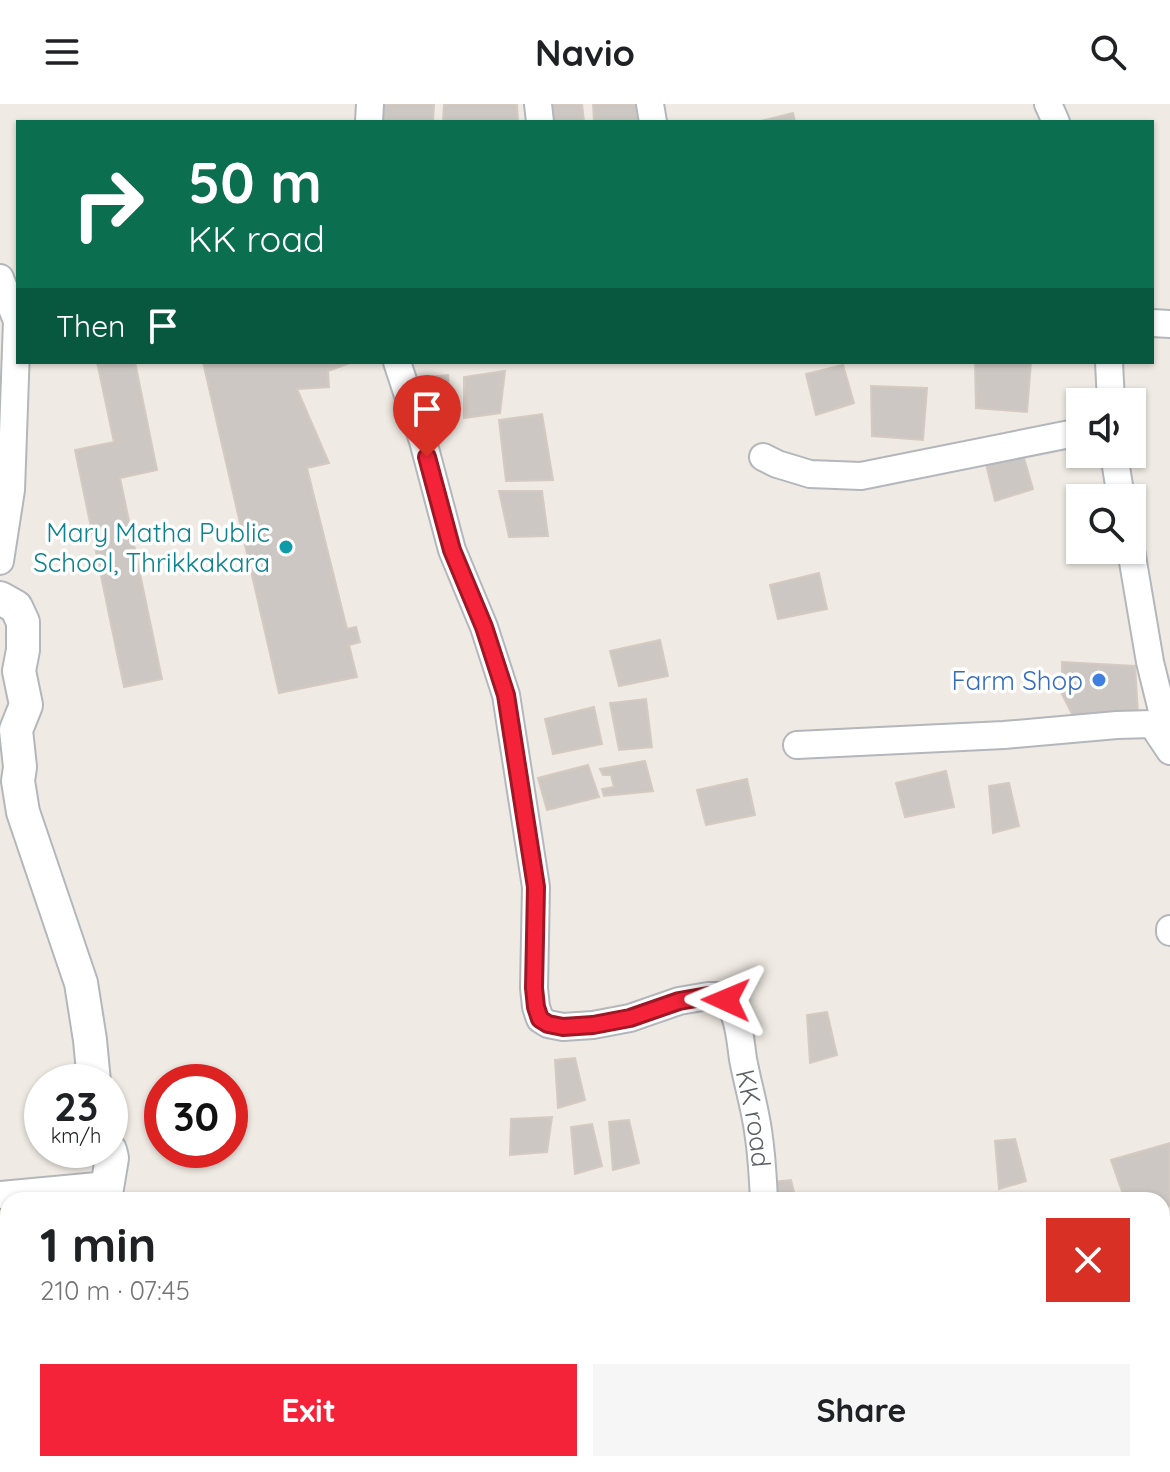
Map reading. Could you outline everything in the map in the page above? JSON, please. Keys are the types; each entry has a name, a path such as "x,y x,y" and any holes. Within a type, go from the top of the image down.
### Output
{"street":[{"path":"0,278 16,318"},
{"path":"0,561 11,490 16,349"},
{"name":"KK road","path":"398,364 423,441 452,550 484,627 506,695 536,887 534,988 540,1019 563,1027 593,1025 630,1018 679,1001 722,996 733,1014 740,1036 760,1139 763,1192"},
{"path":"1109,364 1110,388"},
{"path":"763,457 810,474 861,476 1066,435"},
{"path":"1133,564 1150,662 1170,743"},
{"path":"0,598 16,607 23,622 19,671 26,705 16,730 23,812 81,983 92,1064"},
{"path":"797,745 991,736 1152,724 1170,751"},
{"path":"106,1192 110,1168"}],"building":[{"path":"379,104 434,104 433,120 378,120"},
{"path":"444,104 517,104 518,120 443,120"},
{"path":"549,104 582,104 584,120 551,120"},
{"path":"593,104 636,104 638,120 594,120"},
{"path":"793,113 795,120 765,120"},
{"path":"97,364 135,364 157,470 120,478 162,679 124,687 75,450 114,442"},
{"name":"Mary Matha Public School, Thrikkakara","path":"203,364 347,364 328,371 329,387 297,389 329,463 307,468 347,629 356,627 360,642 349,645 357,677 279,693"},
{"path":"975,364 1031,364 1027,412 976,408"},
{"path":"843,365 854,403 816,415 806,374"},
{"path":"505,371 500,413 464,418 464,377"},
{"path":"448,375 450,395 457,397 459,419 422,419 415,378"},
{"path":"871,386 927,388 923,440 872,436"},
{"path":"542,414 553,480 506,481 499,420"},
{"path":"1022,451 1033,489 995,501 985,460"},
{"path":"499,491 542,491 548,536 509,537"},
{"path":"819,573 827,609 778,619 770,585"},
{"path":"660,640 668,676 619,686 610,651"},
{"name":"Farm Shop","path":"1062,662 1135,666 1138,713 1074,718 1062,694"},
{"path":"646,699 652,747 619,750 610,703"},
{"path":"594,707 602,744 553,754 545,719"},
{"path":"645,761 653,791 604,796 602,789 614,787 611,775 603,775 600,769"},
{"path":"588,765 599,797 547,810 538,778"},
{"path":"946,771 954,807 905,817 896,783"},
{"path":"747,779 755,815 706,825 697,790"},
{"path":"1009,783 1019,826 993,833 989,786"},
{"path":"827,1012 837,1055 810,1063 807,1015"},
{"path":"575,1058 585,1100 558,1108 555,1060"},
{"path":"552,1117 547,1152 510,1155 511,1119"},
{"path":"629,1120 639,1163 613,1170 609,1122"},
{"path":"592,1124 602,1166 575,1174 571,1127"},
{"path":"1015,1139 1026,1181 999,1189 995,1141"},
{"path":"1170,1143 1170,1192 1122,1192 1111,1160"},
{"path":"791,1180 794,1192 772,1192 771,1182"}],"place":[{"name":"Mary Matha Public School, Thrikkakara","path":"286,547"},
{"name":"Farm Shop","path":"1099,680"}],"route":[{"path":"427,457 452,550 484,627 506,695 536,887 534,988 540,1019 563,1027 593,1025 630,1018 694,998 722,996 726,1000"}]}
